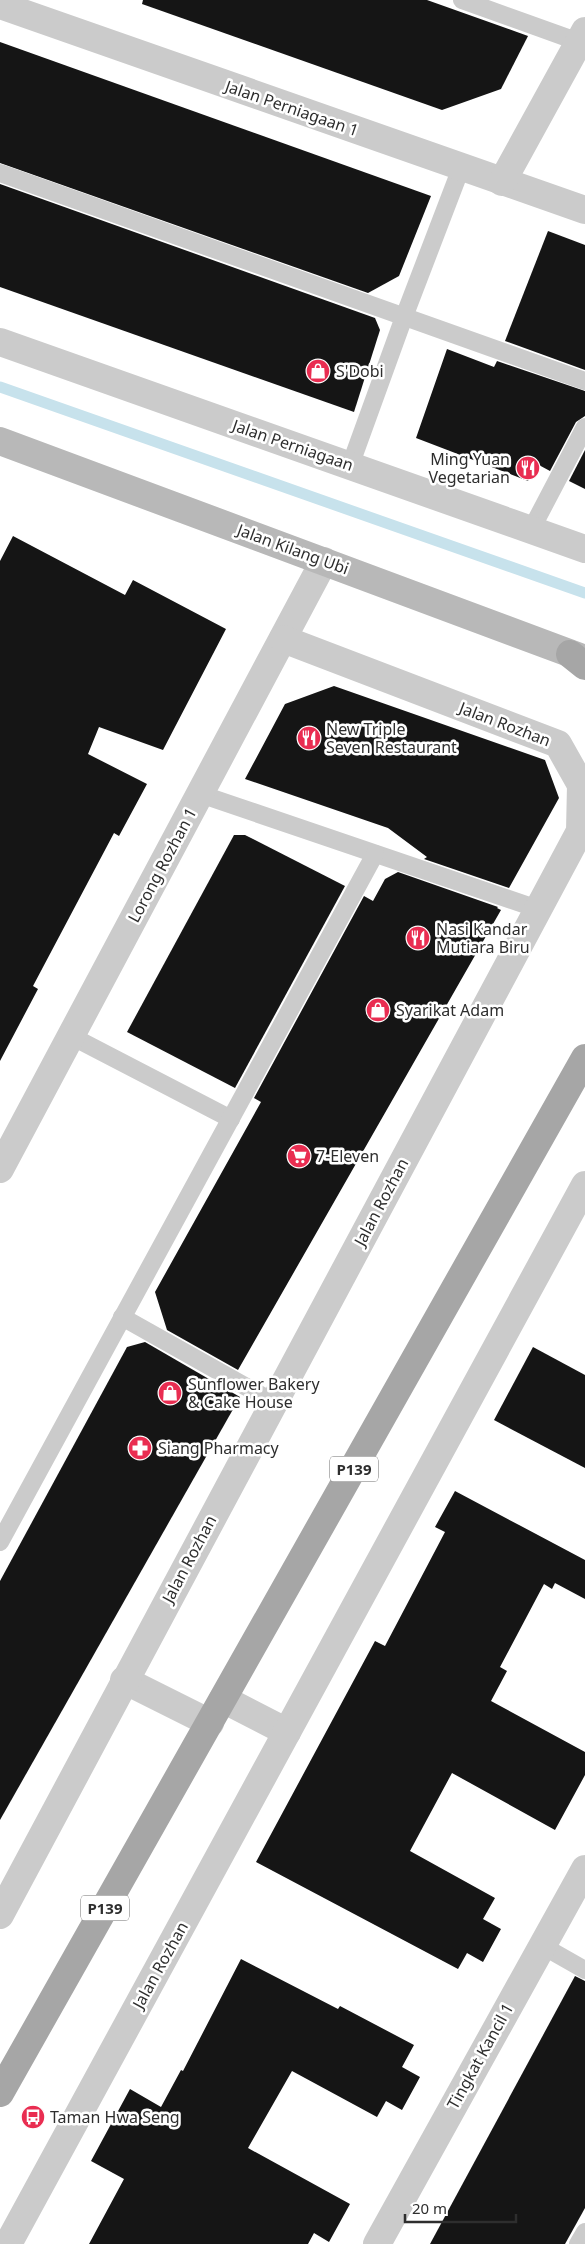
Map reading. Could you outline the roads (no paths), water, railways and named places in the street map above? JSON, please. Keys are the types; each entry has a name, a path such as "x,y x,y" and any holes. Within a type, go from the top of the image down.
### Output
{"main road":[{"name":"Jalan Kilang Ubi","path":"0,441 581,658"},
{"name":"P139","path":"0,2093 585,1058"}],"street":[{"name":"Jalan Perniagaan 1","path":"0,5 585,210"},
{"path":"502,182 582,37"},
{"name":"Jalan Perniagaan","path":"0,342 585,549"},
{"name":"Lorong Rozhan 1","path":"0,1169 324,561"},
{"name":"Jalan Rozhan","path":"0,1915 124,1680 580,831 581,785 558,744 283,639"},
{"name":"Jalan Rozhan","path":"8,2244 585,1185"},
{"path":"124,1680 210,1723"},
{"path":"223,1699 287,1732"},
{"name":"Tingkat Kancil 1","path":"377,2244 585,1869"}],"lane":[{"path":"462,0 582,37"},
{"path":"350,466 461,168"},
{"path":"0,173 585,381"},
{"path":"531,530 585,427"},
{"path":"200,794 538,909"},
{"path":"1,1537 375,854"},
{"path":"71,1036 230,1119"},
{"path":"122,1317 274,1402"},
{"path":"541,1946 585,1970"},
{"path":"578,2244 585,2232"}],"waterway":[{"path":"0,387 585,593"}],"place":[{"name":"S'Dobi","path":"318,371"},
{"name":"Ming Yuan Vegetarian","path":"528,468"},
{"name":"New Triple Seven Restaurant","path":"309,738"},
{"name":"Nasi Kandar Mutiara Biru","path":"418,938"},
{"name":"Syarikat Adam","path":"378,1010"},
{"name":"7-Eleven","path":"299,1156"},
{"name":"Sunflower Bakery & Cake House","path":"170,1393"},
{"name":"Siang Pharmacy","path":"140,1448"},
{"name":"Taman Hwa Seng","path":"33,2117"}]}
